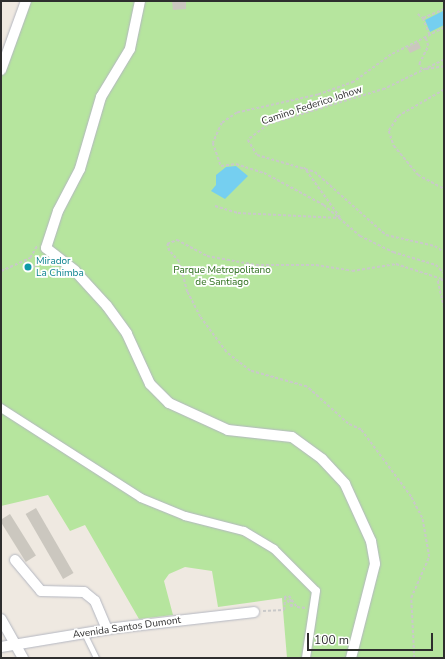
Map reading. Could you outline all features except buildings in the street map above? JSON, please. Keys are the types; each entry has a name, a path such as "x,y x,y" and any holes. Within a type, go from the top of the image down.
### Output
{"street":[{"path":"1,70 26,1"},
{"path":"140,1 130,49 101,98 80,169 58,211 46,248 75,271 107,306 127,334 150,384 169,403 228,430 292,437 322,459 345,484 371,541 375,564 351,658"},
{"path":"1,408 141,498 167,510 244,531 261,539 312,584 317,598 306,658"},
{"path":"15,560 40,591 84,592 95,601 107,629"},
{"name":"Avenida Santos Dumont","path":"1,647 107,629 254,612"},
{"path":"1,619 23,658"}],"lane":[{"path":"84,633 96,658"}],"path":[{"path":"423,18 444,9"},
{"path":"418,14 423,18 430,35"},
{"path":"444,28 391,55 354,82 318,95 236,113 215,134 215,155 221,166 236,164 264,173 340,218 360,236 393,252 436,265 444,273"},
{"path":"425,37 428,46 419,64 422,70 444,66"},
{"name":"Camino Federico Johow","path":"444,60 385,89 268,125 248,140 257,155 304,168 323,178 386,235 435,246 444,252"},
{"path":"444,90 399,116 389,131 394,146 418,175 444,189"},
{"path":"304,168 340,218"},
{"path":"215,206 238,213 340,218"},
{"path":"414,658 411,598 429,556 422,518 411,497 361,430 348,424 307,387 250,371 226,352 200,317 187,292 180,262 169,251 167,244 177,240 207,256 256,265 316,265 352,271 396,264 443,279"},
{"path":"1,271 30,258 38,243"},
{"path":"28,267 38,266"},
{"path":"443,279 438,281 444,308"},
{"path":"254,612 284,610 284,596 292,607 289,596 297,606 304,605 313,617"}],"green space":[{"name":"Parque Metropolitano de Santiago","path":"21,1 444,1 444,658 287,658 282,598 218,607 212,571 185,567 169,574 164,581 173,615 139,619 85,525 70,531 48,495 1,506 1,58"}],"water":[{"path":"443,11 444,25 430,32 425,20"},
{"path":"236,166 248,176 225,199 211,191 216,185 216,175 226,167"}],"place":[{"name":"Mirador La Chimba","path":"28,267"}]}
